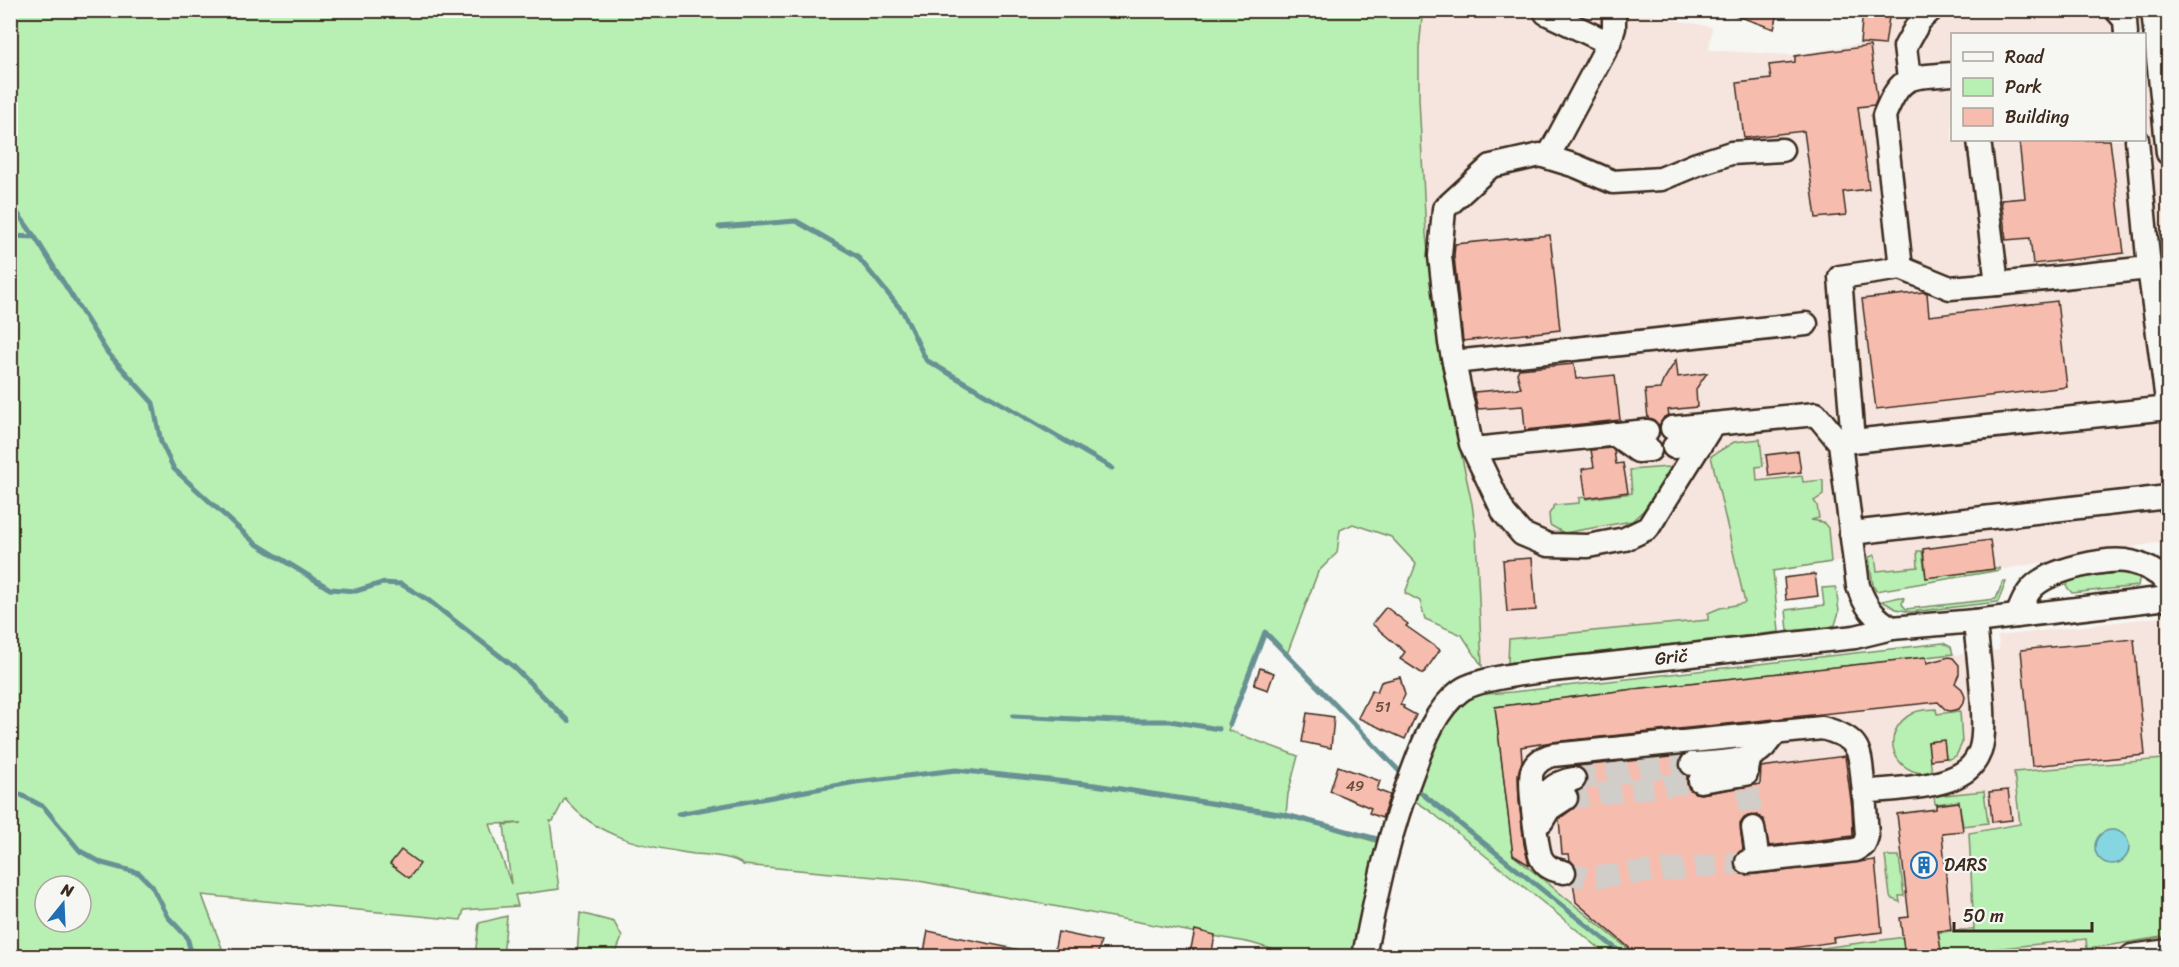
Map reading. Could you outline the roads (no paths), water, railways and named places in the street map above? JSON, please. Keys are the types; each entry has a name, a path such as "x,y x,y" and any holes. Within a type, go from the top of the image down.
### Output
{"street":[{"path":"1548,157 1609,43 1614,28 1614,10"},
{"path":"1909,78 1905,47 1920,20 1931,10"},
{"path":"2116,10 2125,20 2126,33"},
{"path":"2153,10 2169,153"},
{"path":"1546,13 1609,43"},
{"path":"1900,268 1884,116 1893,93 1909,78 1951,74"},
{"path":"1979,141 1996,284"},
{"path":"1700,445 1673,438 1713,424 1816,414 1847,442 2168,412 2149,268 2137,141"},
{"path":"1713,424 1648,528 1625,539 1588,546 1548,545 1522,534 1504,513 1474,449 1454,362 1440,256 1444,209 1491,166 1540,155 1576,166 1613,182 1662,179 1731,153 1782,150"},
{"path":"1892,628 1878,620 1863,600 1858,586 1851,533 1840,276 1900,268 1950,288 2149,268"},
{"path":"1454,362 1806,324"},
{"path":"1474,449 1614,434 1648,440"},
{"path":"1851,533 2169,497"},
{"path":"2017,616 2031,589 2039,581 2074,567 2121,561 2131,562 2152,570 2169,582"},
{"name":"Grič","path":"1364,957 1383,859 1421,749 1437,717 1460,690 1476,682 1510,676 1855,637 1892,628 1975,621 2169,598"},
{"path":"1864,792 1954,778 1972,766 1981,749 1983,725 1975,621"},
{"path":"1564,873 1550,869 1541,859 1536,837 1530,781 1532,771 1543,758 1553,755 1822,728 1844,733 1856,745 1864,792 1867,836 1864,845 1856,850 1752,861 1753,828"},
{"path":"1696,772 1748,773 1776,732"},
{"path":"1534,812 1542,797 1555,785 1570,789 1549,809 1540,824 1536,837"},
{"path":"2132,957 2169,951"}],"water":[{"path":"2112,830 2124,835 2129,847 2124,859 2112,864 2100,859 2095,847 2100,835"}],"waterway":[{"path":"10,203 35,237 107,352 153,403 161,442 174,469 255,543 330,589 356,591 382,583 401,584 428,600 514,667 568,721"},
{"path":"719,227 796,221 857,256 903,312 926,360 1112,468"},
{"path":"10,236 35,237"},
{"path":"1230,724 1265,632 1402,774"},
{"path":"1013,716 1170,721 1219,729"},
{"path":"678,814 856,782 956,770 1095,785 1286,815 1381,840"},
{"path":"10,789 44,807 80,851 102,863 139,873 152,886 168,917 187,937 192,956"},
{"path":"1420,792 1625,956"}],"tunnel":[{"path":"1574,779 1692,764"},
{"path":"1566,798 1700,781"},
{"path":"1748,789 1753,828"},
{"path":"1564,872 1586,878 1747,862"}],"place":[{"name":"DARS","path":"1924,865"}]}
